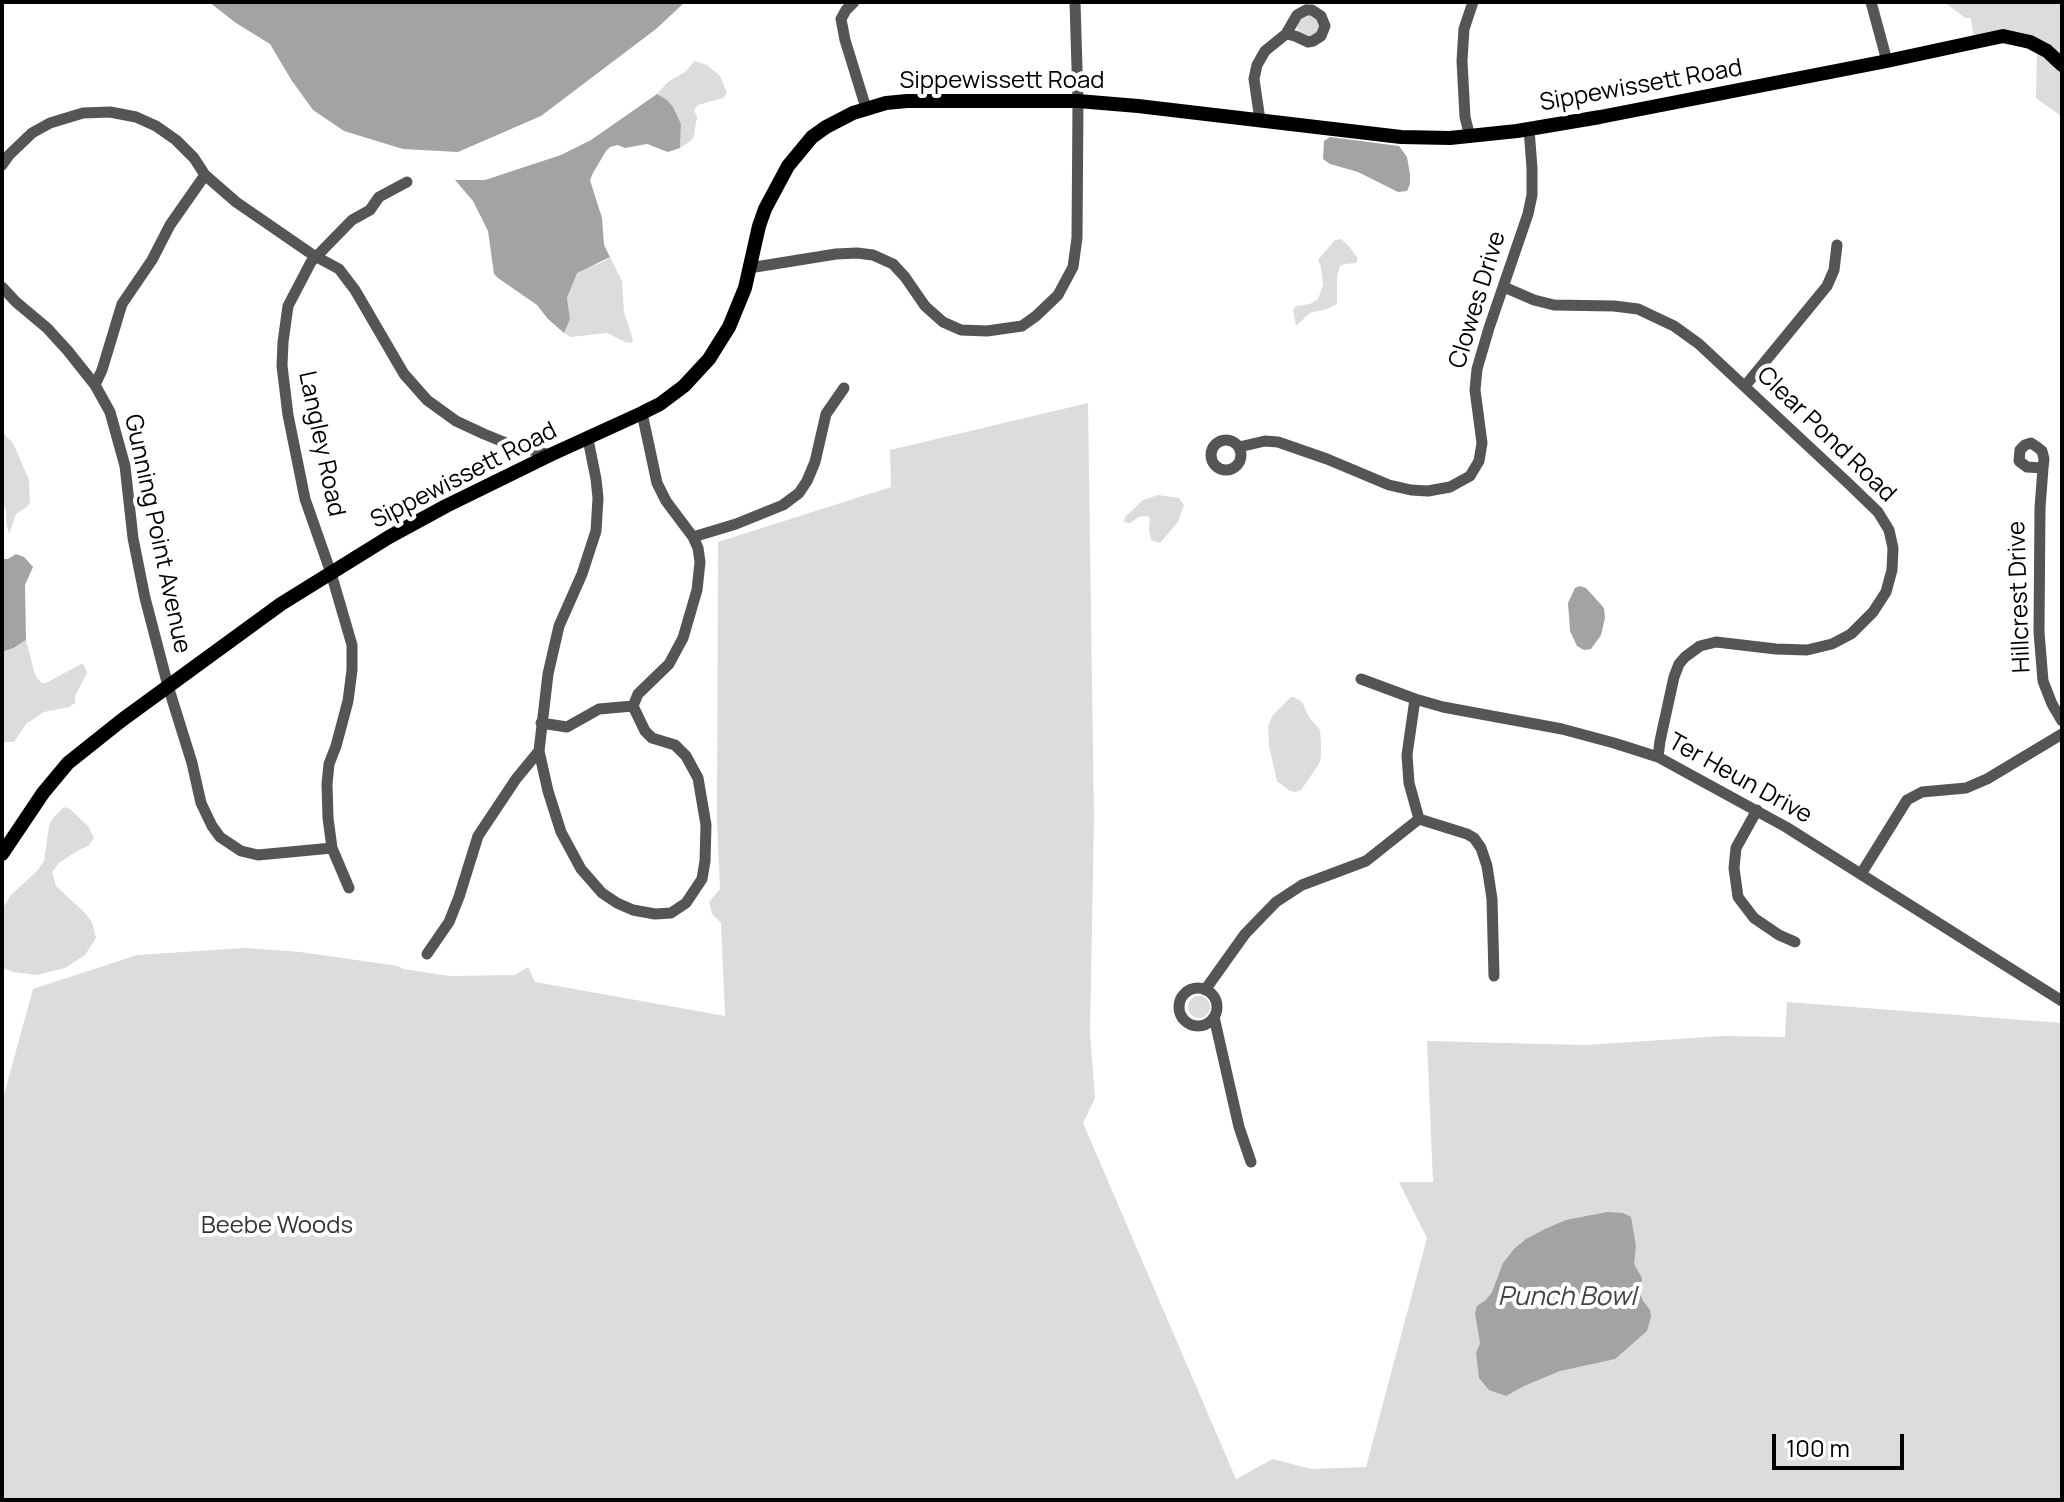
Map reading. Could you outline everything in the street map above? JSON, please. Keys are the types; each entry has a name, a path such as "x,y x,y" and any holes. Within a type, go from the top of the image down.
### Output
{"main road":[{"name":"Sippewissett Road","path":"2,854 43,793 68,763 93,741 281,604 432,514 660,404 684,386 723,340 737,310 762,218 788,166 812,137 866,108 907,101 1078,101 1434,139 1529,129 1675,103 2003,36 2030,42 2047,51 2062,65"}],"street":[{"path":"854,2 841,19 866,108"},
{"path":"749,268 836,254 873,255 893,264 925,306 943,322 961,330 987,331 1022,326 1036,316 1058,295 1073,267 1077,238 1075,2"},
{"path":"1470,137 1465,117 1462,61 1464,29 1473,2"},
{"path":"1871,2 1887,61"},
{"path":"1260,120 1254,79 1257,65 1265,51 1286,34"},
{"path":"2,165 32,133 50,123 83,113 110,112 136,117 166,132 194,158 205,175 236,202 339,269 355,290 404,374 427,400 456,421 518,450 528,466"},
{"name":"Clowes Drive","path":"1239,447 1256,442 1278,442 1389,485 1411,490 1450,487 1463,482 1476,468 1482,443 1476,376 1483,345 1531,200 1533,176 1529,129"},
{"path":"95,385 122,304 205,175"},
{"name":"Langley Road","path":"349,888 332,848 327,784 329,764 348,701 352,645 305,499 288,415 282,366 288,306 311,262 352,220 370,210 379,197 407,182"},
{"path":"1745,386 1827,286 1834,270 1837,245"},
{"name":"Gunning Point Avenue","path":"2,287 54,335 95,385 110,412 125,466 139,573 201,803 212,826 220,837 241,851 258,855 332,848"},
{"name":"Clear Pond Road","path":"1504,287 1546,304 1623,306 1653,315 1685,333 1878,512 1889,530 1893,548 1892,570 1886,592 1873,612 1851,634 1832,644 1807,650 1716,642 1700,646 1685,657 1674,677 1658,757"},
{"path":"693,537 783,505 799,493 815,462 826,414 844,388"},
{"path":"588,439 598,498 596,531 582,574 559,626 548,674 539,751 561,832 581,869 602,893 617,903 633,910 671,913 686,903 702,879 706,825 698,778 686,756 675,745 652,738 645,731 633,706 638,694 669,664 683,638 697,590 700,562 693,537 666,501 657,483 642,413"},
{"path":"506,443 550,455"},
{"name":"Hillcrest Drive","path":"2043,468 2040,508 2043,681 2062,721"},
{"name":"Ter Heun Drive","path":"1361,679 1415,699 1488,717 1562,729 1658,757 1757,810 2062,1001"},
{"path":"1415,699 1407,755 1409,783 1419,819"},
{"path":"541,723 567,727 599,709 633,706"},
{"path":"1861,874 1907,800 1922,792 1966,788 2062,734"},
{"path":"427,954 449,922 478,836 539,751"},
{"path":"1757,810 1736,848 1734,868 1738,897 1754,918 1795,942"},
{"path":"1419,819 1467,834 1481,848 1492,899 1494,976"},
{"path":"1205,990 1245,934 1276,902 1302,885 1366,861 1419,819"},
{"path":"1214,1017 1204,1025 1186,1022 1180,1012 1180,1000 1188,991 1200,989 1211,994 1216,1005 1214,1017 1239,1127 1251,1162"}],"green space":[{"path":"1944,2 2062,2 2062,117 2036,98 2037,46 2003,44 1975,48 1971,18 1965,18"},
{"path":"1308,15 1316,18 1319,26 1316,34 1308,37 1300,34 1297,26 1300,18"},
{"path":"695,61 707,65 720,76 727,93 723,98 698,105 694,110 697,117 692,140 680,148 681,124 667,100 657,94"},
{"path":"1341,239 1358,259 1356,263 1340,266 1337,304 1310,313 1296,326 1293,310 1296,306 1318,299 1323,285 1318,260 1335,240"},
{"path":"610,257 622,281 624,312 633,340 631,343 625,342 607,333 571,337 564,333 570,319 567,299 573,280 577,272"},
{"name":"Beebe Woods","path":"1088,403 1094,820 1090,1033 1095,1098 1083,1123 1236,1479 1273,1459 1311,1469 1366,1467 1427,1238 1399,1182 1433,1182 1427,1041 1585,1045 1722,1036 1785,1037 1787,1002 2062,1023 2062,1500 2,1500 2,1102 33,989 137,955 245,948 300,952 450,976 515,975 528,967 535,982 725,1016 721,923 712,914 709,902 720,889 717,822 718,542 891,487 890,450"},
{"path":"2,432 13,443 29,480 30,502 16,514 9,534 2,498"},
{"path":"1158,495 1179,498 1184,505 1178,522 1160,543 1151,540 1148,516 1130,523 1124,522 1125,517 1143,500"},
{"path":"26,640 34,671 42,683 81,664 87,673 75,696 75,703 44,712 26,724 14,742 3,742 2,652"},
{"path":"1291,697 1302,702 1320,730 1321,742 1319,764 1301,790 1296,792 1277,781 1268,727 1272,716"},
{"path":"64,807 88,826 94,838 88,846 59,863 52,872 56,886 92,922 96,938 85,955 65,968 37,975 13,972 2,965 2,912 11,895 44,861 49,826"},
{"path":"1199,996 1207,999 1210,1007 1207,1015 1199,1018 1191,1015 1188,1007 1191,999"}],"water":[{"path":"209,2 685,2 656,29 541,116 458,152 403,149 344,131 313,110 270,44"},
{"path":"657,94 673,107 681,124 680,148 668,152 647,144 625,148 618,145 606,151 590,180 602,218 604,245 610,257 577,273 567,298 570,319 564,333 537,305 494,274 488,231 473,201 455,180 485,180 561,155 591,140"},
{"path":"1330,137 1399,146 1407,157 1410,184 1407,191 1398,192 1358,172 1330,164 1323,159 1324,141"},
{"path":"16,554 24,557 33,567 25,585 26,640 2,652 2,559"},
{"path":"1575,588 1586,588 1604,608 1605,618 1601,635 1591,649 1584,650 1577,646 1570,631 1568,603"},
{"name":"Punch Bowl","path":"1607,1212 1631,1217 1636,1246 1634,1264 1642,1278 1639,1290 1651,1317 1647,1331 1615,1359 1560,1371 1506,1396 1489,1390 1479,1378 1476,1353 1480,1343 1475,1313 1477,1306 1492,1292 1503,1263 1526,1239 1545,1229 1566,1220"}]}
